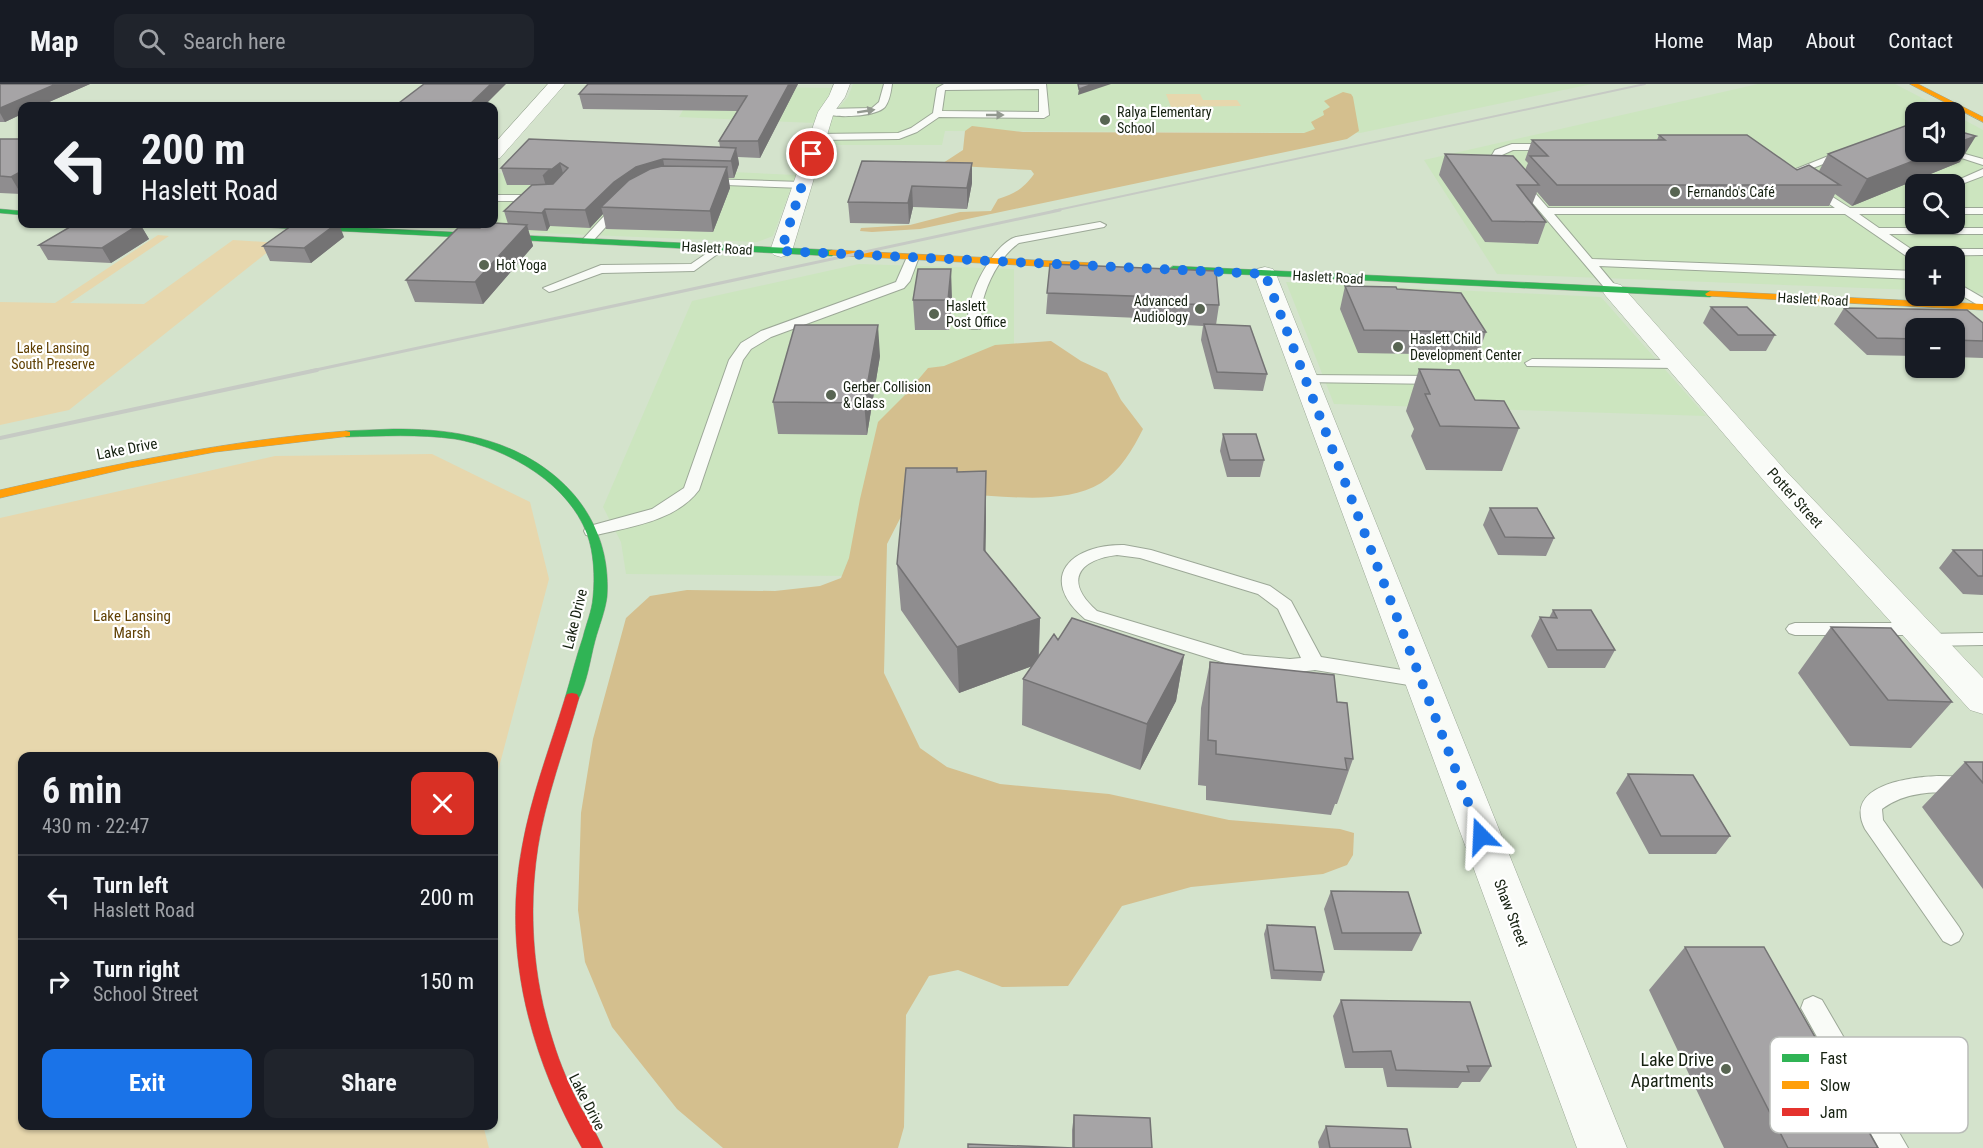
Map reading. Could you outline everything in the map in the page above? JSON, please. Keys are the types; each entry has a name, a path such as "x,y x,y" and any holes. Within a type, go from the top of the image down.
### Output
{"street":[{"path":"498,150 557,84"},
{"path":"781,251 826,112 837,97 842,84"},
{"path":"1913,84 1983,120"},
{"path":"0,211 18,213"},
{"name":"Haslett Road","path":"426,228 587,241 1113,267"},
{"name":"Haslett Road","path":"1160,269 1983,306"},
{"name":"Shaw Street","path":"1265,274 1602,1148"},
{"name":"Potter Street","path":"1613,290 1676,364 1920,635 1983,701"},
{"name":"Lake Drive","path":"0,494 202,451 282,437 333,434 430,435 476,441 516,458 544,474 568,495 592,531 600,565 600,599 539,813 528,862 524,913 526,968 537,1024 556,1080 593,1148"}],"lane":[{"path":"826,112 876,109 883,102 888,84"},
{"path":"818,137 898,136 914,130 937,114 1044,115 1043,86 944,87 941,88 937,114"},
{"path":"1564,147 1512,147 1497,153 1613,290"},
{"path":"1791,172 1854,150"},
{"path":"1965,157 1983,162"},
{"path":"1782,166 1905,250"},
{"path":"1965,179 1983,172"},
{"path":"688,182 802,185"},
{"path":"498,198 552,198"},
{"path":"587,241 627,199"},
{"path":"1544,211 1905,211"},
{"path":"1965,211 1983,212"},
{"path":"975,326 975,305 984,281 1006,245 1012,241 1100,225"},
{"path":"1876,231 1983,231"},
{"path":"549,288 601,269 694,267 719,248"},
{"path":"1965,253 1983,252"},
{"path":"592,531 662,513 682,500 691,490 736,360 746,346 766,334 900,285 904,281 913,257"},
{"path":"1588,262 1905,275"},
{"path":"1965,293 1983,306"},
{"path":"1532,363 1676,364"},
{"path":"1305,379 1449,380"},
{"path":"1315,663 1300,640 1289,608 1264,590 1129,550 1102,552 1090,556 1080,562 1069,578 1068,588 1072,598 1091,615 1244,662 1290,666 1315,663 1421,680"},
{"path":"1795,629 1983,639"},
{"path":"1951,933 1873,823 1870,813 1872,804 1887,792 1904,787 1983,785"},
{"path":"1813,1008 1830,1037"},
{"path":"1885,1133 1894,1148"}],"shaded area":[{"name":"Ralya Elementary School","path":"853,84 1592,84 1360,133 945,131 942,145 822,145 835,112 848,97"},
{"path":"1758,84 1895,84 1930,102 1905,102 1905,162 1965,162 1965,120 1983,130 1983,293 1965,292 1965,246 1905,246 1905,290 1497,274 1424,160"},
{"path":"697,86 835,88 814,123 679,117"},
{"path":"1343,92 1353,97 1359,131 1347,139 920,229 860,231 861,228 910,225 960,212 991,211 998,199 1023,187 1034,174 1031,170 940,165 963,150 965,131 972,126 1023,132 1304,133 1315,129 1311,122 1324,115 1323,111 1330,107 1324,101"},
{"path":"691,170 796,175 773,236 757,242 447,228 498,228 498,173 611,177"},
{"path":"859,264 1014,269 1014,485 869,484 853,576 626,574 621,542 603,507 692,301"},
{"path":"1286,282 1601,297 1706,416 1334,404"},
{"path":"1051,341 1081,361 1107,373 1121,400 1143,429 1120,466 1101,483 1085,491 1047,497 950,495 909,501 887,544 884,673 920,748 947,767 1000,784 1109,794 1229,820 1340,829 1354,833 1353,855 1347,865 1323,874 1191,887 1122,906 1068,986 1002,987 958,970 929,976 906,1015 904,1127 898,1148 723,1148 677,1109 612,1027 585,962 578,910 581,813 593,739 626,618 650,596 687,590 775,591 820,586 841,578 849,558 878,422 928,368 944,366 995,345"}],"green space":[{"path":"1166,94 1200,94 1203,100 1237,100 1241,106 1171,107"},
{"name":"Lake Lansing South Preserve","path":"158,235 169,236 70,303 144,304 233,240 279,243 69,410 0,425 0,302 55,303"},
{"name":"Lake Lansing Marsh","path":"432,454 530,502 549,579 498,771 498,752 18,752 18,1130 484,1130 489,1148 0,1148 0,518 275,456"}],"building":[{"path":"0,84 56,84 0,108"},
{"path":"424,84 491,84 472,102 400,102"},
{"path":"588,84 789,84 758,141 719,141 747,96 579,94"},
{"path":"1078,84 1093,84 1079,89"},
{"path":"1905,126 1905,162 1910,162 1867,179 1828,154"},
{"path":"1965,133 1976,136 1965,140"},
{"path":"1659,135 1747,135 1797,170 1809,165 1840,185 1557,185 1530,156 1548,156 1532,140 1665,140"},
{"path":"0,139 18,139 18,173 11,177 0,176"},
{"path":"529,139 736,148 731,161 663,159 636,167 614,182 585,210 545,209 542,213 504,211 532,185 553,184 568,168 560,163 543,176 550,169 501,168"},
{"path":"1445,154 1513,156 1539,185 1517,185 1546,222 1492,221"},
{"path":"862,161 972,163 967,188 912,186 908,203 848,202"},
{"path":"662,166 727,167 710,211 601,207 629,180 650,169"},
{"path":"498,223 527,225 475,282 406,280 458,228 498,228"},
{"path":"68,228 134,228 102,248 39,245"},
{"path":"288,228 331,228 304,248 263,246"},
{"path":"1050,264 1216,271 1219,305 1188,304 1188,298 1047,293"},
{"path":"918,269 951,269 948,300 913,300"},
{"path":"1345,286 1396,287 1397,289 1461,293 1486,332 1364,330"},
{"path":"1711,307 1747,307 1775,335 1738,335"},
{"path":"1844,308 1967,310 1983,323 1983,341 1965,340 1965,318 1905,318 1905,339 1877,338"},
{"path":"1204,324 1250,326 1267,374 1217,372"},
{"path":"795,325 878,325 864,403 773,402"},
{"path":"1419,369 1459,370 1475,400 1504,401 1519,428 1440,426 1425,394 1430,394"},
{"path":"1223,434 1256,434 1264,460 1230,460"},
{"path":"906,468 957,468 957,472 986,471 984,550 1040,618 957,647 897,564"},
{"path":"1490,508 1537,508 1554,538 1505,537"},
{"path":"1953,550 1983,550 1983,576 1978,576"},
{"path":"1553,610 1591,610 1615,650 1557,650 1540,617 1557,618"},
{"path":"1072,618 1184,655 1147,724 1023,679 1054,634 1058,640"},
{"path":"1831,627 1891,628 1952,702 1888,700"},
{"path":"1210,662 1334,675 1337,702 1347,703 1353,759 1345,758 1347,770 1216,754 1216,741 1208,740"},
{"path":"1965,762 1983,762 1983,783"},
{"path":"1628,774 1693,775 1730,836 1661,836"},
{"path":"1331,891 1408,892 1421,933 1342,933"},
{"path":"1267,925 1315,927 1324,972 1274,970"},
{"path":"1685,947 1764,947 1815,1037 1770,1037 1770,1113"},
{"path":"1341,1000 1470,1002 1491,1066 1467,1066 1469,1072 1396,1070 1391,1051 1353,1052"},
{"path":"1074,1115 1150,1118 1152,1148 1074,1148"},
{"path":"1326,1126 1407,1129 1411,1148 1330,1148"},
{"path":"1780,1133 1869,1133 1878,1148 1788,1148"},
{"path":"968,1144 1074,1148 968,1148"}],"railway":[{"path":"1053,211 1645,84"},
{"path":"311,371 1060,210"},
{"path":"0,438 317,370"}],"traffic: fast":[{"path":"0,211 18,213"},
{"path":"323,228 832,253"},
{"path":"1173,269 1710,294"},
{"path":"346,434 424,433 455,436 488,444 525,461 542,472 573,500 593,533 599,557 600,597 572,698"}],"traffic: slow":[{"path":"1913,84 1983,120"},
{"path":"832,253 1094,266"},
{"path":"1710,294 1983,307"},
{"path":"0,494 172,456 302,437 346,434"}],"traffic: jam":[{"path":"572,698 534,828 525,887 524,926 533,1003 543,1041 573,1114 593,1148"}],"place":[{"name":"Ralya Elementary School","path":"1105,120"},
{"name":"Fernando's Café","path":"1675,192"},
{"name":"Hot Yoga","path":"484,265"},
{"name":"Advanced Audiology","path":"1200,309"},
{"name":"Haslett Post Office","path":"934,314"},
{"name":"Haslett Child Development Center","path":"1398,347"},
{"name":"Gerber Collision & Glass","path":"831,395"},
{"name":"Lake Drive Apartments","path":"1726,1069"}],"route":[{"path":"812,154 781,251 1265,274 1481,836"}]}
